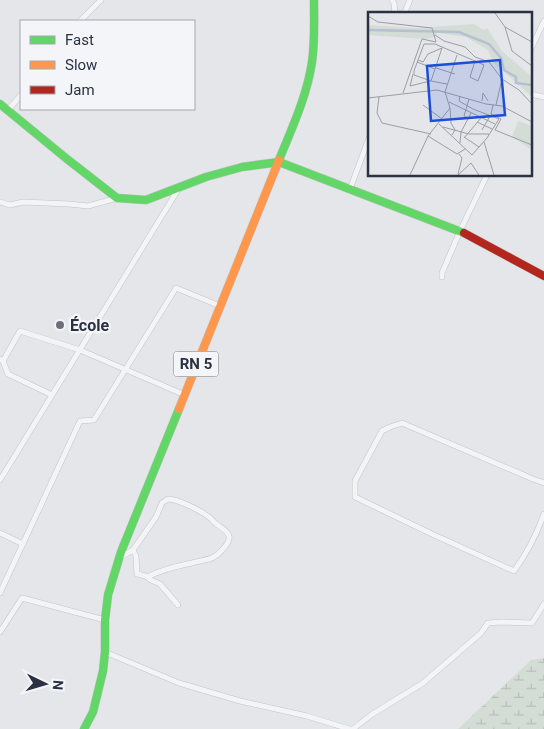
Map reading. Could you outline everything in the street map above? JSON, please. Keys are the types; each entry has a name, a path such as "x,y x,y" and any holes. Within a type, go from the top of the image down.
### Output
{"main road":[{"name":"RN 5","path":"84,729 95,704 102,670 109,589 119,558 303,100 311,72 314,0"},
{"path":"0,104 117,198 146,200 206,177 242,167 278,162 460,231 544,276"}],"street":[{"path":"81,20 101,0"},
{"path":"392,0 395,12"},
{"path":"405,12 410,0"},
{"path":"532,47 544,21"},
{"path":"8,110 20,96"},
{"path":"350,189 368,141"},
{"path":"442,277 460,231 487,176"},
{"path":"0,480 179,187"},
{"path":"0,202 10,205 23,202 88,206 117,198"},
{"path":"1,589 80,421 94,420 176,288 220,306"},
{"path":"52,395 8,374 2,360 20,331 80,350 185,395"},
{"path":"544,483 402,423 382,431 355,481 355,497 514,571 536,537 544,514"},
{"path":"119,558 133,550 156,516 162,503 168,499 178,501 209,517 214,523 227,531 230,538 221,552 212,558 147,576 136,574 136,556 133,550"},
{"path":"0,533 22,544"},
{"path":"147,576 160,584 178,605"},
{"path":"0,632 22,598 105,620"},
{"path":"354,729 371,714 423,683 481,633 488,623 532,622 544,604"},
{"path":"105,652 179,683 240,701 307,716 349,729"}],"green space":[{"path":"544,658 544,729 458,729 531,660"}],"traffic: fast":[{"path":"279,160 310,75 314,47 314,0"},
{"path":"0,104 117,198 146,200 206,177 242,167 279,162 464,233"},
{"path":"84,729 93,712 103,671 108,595 121,552 179,409"}],"traffic: slow":[{"path":"179,409 279,160"}],"traffic: jam":[{"path":"464,233 544,276"}],"place":[{"name":"École","path":"60,325"}]}
